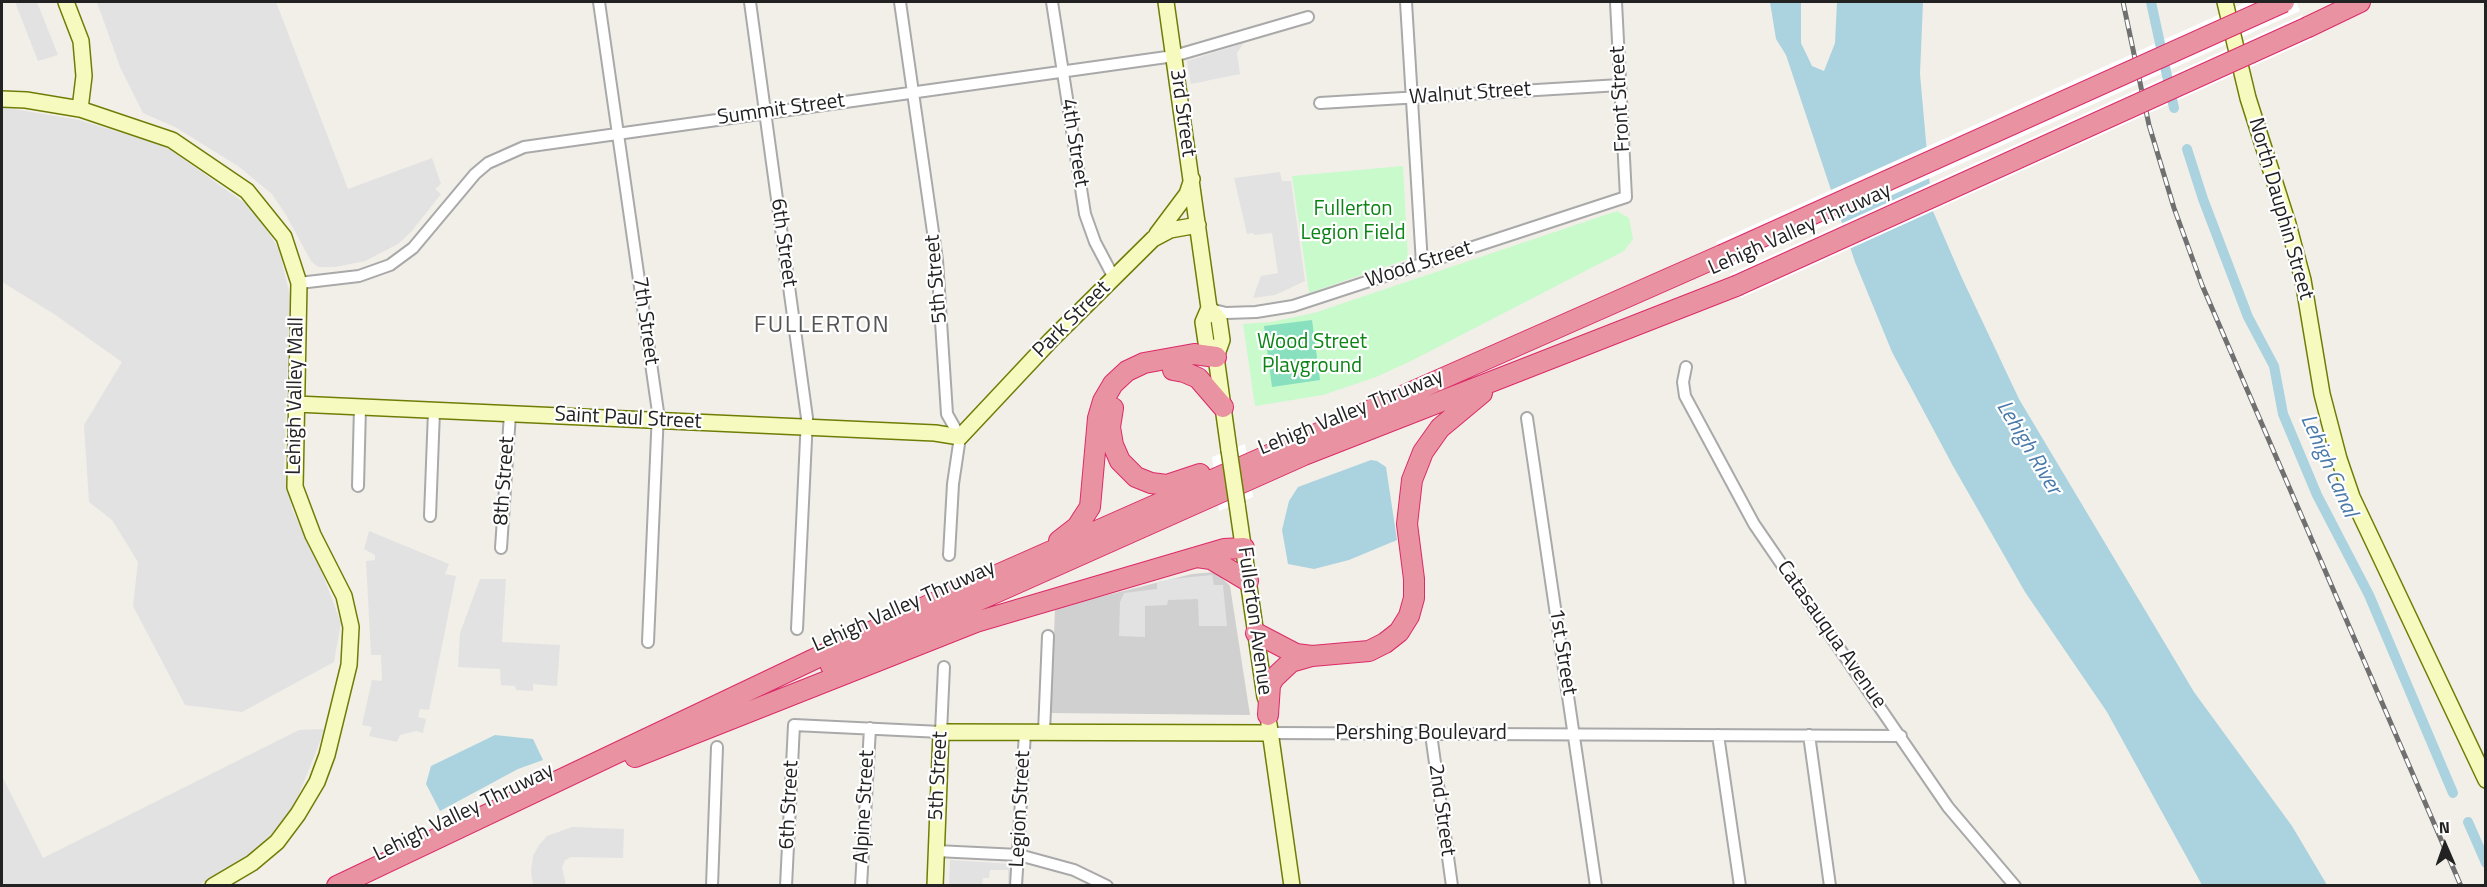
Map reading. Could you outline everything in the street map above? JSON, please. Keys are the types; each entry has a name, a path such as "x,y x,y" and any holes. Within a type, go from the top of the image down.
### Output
{"highway":[{"name":"Lehigh Valley Thruway","path":"337,885 910,613 1722,255 2284,2"},
{"name":"Lehigh Valley Thruway","path":"367,885 749,702 1305,455 1736,286 2360,2"},
{"path":"910,613 1064,538 1077,527 1086,514 1091,500 1100,410 1107,392 1119,377 1135,366 1152,361 1194,354 1216,357"},
{"path":"1216,357 1199,366 1148,375 1134,381 1117,399 1110,427 1116,453 1124,467 1143,481 1167,485 1310,437"},
{"path":"1173,370 1198,378 1223,407"},
{"path":"1269,724 1270,685 1291,662 1312,656 1369,651 1393,638 1404,625 1414,598 1407,509 1417,465 1440,428 1498,380"},
{"path":"635,757 976,622 1224,549 1244,548"},
{"path":"1197,558 1211,559 1248,581"},
{"path":"1256,633 1296,654 1312,656"}],"street":[{"path":"66,2 81,41 84,76 80,109"},
{"name":"7th Street","path":"599,2 658,421 648,642"},
{"name":"6th Street","path":"750,2 806,427 797,629"},
{"name":"5th Street","path":"900,2 937,260 947,414 960,437"},
{"name":"4th Street","path":"1052,2 1085,214 1095,242 1114,278"},
{"name":"3rd Street","path":"1166,2 1198,225"},
{"path":"1406,2 1422,264"},
{"name":"Front Street","path":"1616,2 1626,196"},
{"name":"North Dauphin Street","path":"2225,2 2248,98 2288,224 2303,280 2322,394 2344,474 2352,497 2486,780"},
{"name":"Summit Street","path":"299,283 359,276 390,265 413,248 475,174 504,155 524,147 1174,56 1308,17"},
{"name":"Walnut Street","path":"1320,103 1620,85"},
{"name":"Lehigh Valley Mall","path":"2,99 26,100 80,109 172,140 247,191 285,237 299,283 295,487 313,535 344,596 351,627 349,665 327,755 317,782 298,814 277,842 252,863 213,885"},
{"path":"1153,239 1187,194 1192,179"},
{"name":"Wood Street","path":"1209,308 1226,313 1281,309 1626,196"},
{"name":"Park Street","path":"960,437 1153,239 1170,230 1198,225"},
{"name":"Fullerton Avenue","path":"1198,225 1209,308 1203,322 1206,342 1216,357 1292,885"},
{"name":"Catasauqua Avenue","path":"1686,367 1683,382 1685,396 1754,525 1948,807 2015,885"},
{"name":"Saint Paul Street","path":"296,404 935,433 960,437"},
{"path":"358,486 360,407"},
{"path":"430,516 434,411"},
{"name":"8th Street","path":"501,548 510,414"},
{"name":"1st Street","path":"1527,418 1596,885"},
{"path":"949,555 954,478 960,437"},
{"path":"1044,732 1048,636"},
{"name":"5th Street","path":"935,885 944,667"},
{"name":"Pershing Boulevard","path":"941,732 1044,732 1269,724 1431,734 1901,736"},
{"name":"6th Street","path":"786,885 794,725 870,728"},
{"path":"870,728 941,732"},
{"name":"Alpine Street","path":"861,885 870,728"},
{"name":"Legion Street","path":"1016,885 1025,732"},
{"name":"2nd Street","path":"1431,734 1452,885"},
{"path":"1718,735 1740,885"},
{"path":"1809,735 1830,885"},
{"path":"712,885 717,747"},
{"path":"936,851 1019,855 1074,870 1107,885"}],"shaded area":[{"path":"15,2 37,2 58,55 38,61"},
{"path":"97,2 276,2 348,189 432,158 441,184 435,189 441,194 411,232 398,244 365,261 335,267 318,267 311,261 272,194 238,166 175,127 143,113 120,67"},
{"path":"1244,43 1237,53 1240,74 1191,84 1187,61"},
{"path":"2,107 79,120 165,146 253,209 279,249 290,296 284,468 292,509 321,570 341,623 334,662 242,712 185,705 133,606 138,562 112,520 89,502 84,425 122,362 54,314 2,282"},
{"path":"1280,172 1282,181 1291,181 1305,281 1275,295 1253,298 1261,276 1278,273 1272,233 1247,234 1234,178"},
{"path":"369,531 449,564 445,574 456,576 429,710 420,709 418,717 426,719 423,733 416,731 400,735 397,742 369,736 372,727 362,725 372,680 382,681 381,655 371,655 366,561 375,560 375,555 364,549"},
{"path":"1216,572 1230,586 1250,715 1051,713 1055,608 1192,574"},
{"path":"1212,575 1214,585 1223,585 1227,626 1199,626 1198,599 1168,600 1167,605 1145,606 1145,637 1119,636 1120,602 1124,593 1157,589 1157,582"},
{"path":"480,579 506,579 502,642 560,645 557,686 533,684 533,691 516,690 515,686 501,685 500,669 458,667 460,633"},
{"path":"325,729 295,804 268,838 236,866 198,885 2,885 2,776 43,858 299,730"},
{"path":"572,827 624,829 623,858 571,857 565,860 562,868 566,885 533,885 531,871 533,856 539,845 547,836"},
{"path":"950,860 1013,864 1012,885 1008,885 1008,870 990,870 989,878 983,878 982,885 949,886"}],"green space":[{"name":"Fullerton Legion Field","path":"1403,166 1408,259 1309,293 1292,176"},
{"name":"Wood Street Playground","path":"1617,211 1629,218 1633,239 1624,251 1376,377 1323,395 1255,406 1243,324 1271,322 1314,313"},
{"path":"1312,320 1320,380 1272,387 1264,326"}],"water":[{"name":"Lehigh River","path":"1770,2 1801,2 1801,43 1812,66 1824,71 1835,43 1837,2 1923,2 1920,74 1932,209 1961,276 2019,399 2194,692 2292,826 2327,885 2202,885 2107,712 2025,592 1953,466 1892,352 1855,262 1786,55 1776,39"},
{"path":"1371,460 1386,467 1397,540 1349,560 1314,569 1288,564 1282,530 1289,501 1298,487"},
{"path":"495,735 533,739 543,760 518,769 440,811 426,784 431,766"}],"pier":[{"path":"2247,2 2296,2 2300,11 1728,269 1716,242"},
{"path":"2302,15 2313,39 1741,298 1730,274"},
{"path":"1245,444 1253,497 1219,511 1212,457"}],"waterway":[{"name":"Lehigh Canal","path":"2151,2 2174,108"},
{"name":"Lehigh Canal","path":"2187,149 2203,199 2248,317 2274,366 2283,414 2317,495 2369,595 2453,793"},
{"name":"Lehigh Canal","path":"2468,822 2486,863"}],"railway":[{"path":"2123,2 2149,125 2174,208 2202,285 2461,886"}],"district":[{"name":"FULLERTON","path":"822,326"}]}
